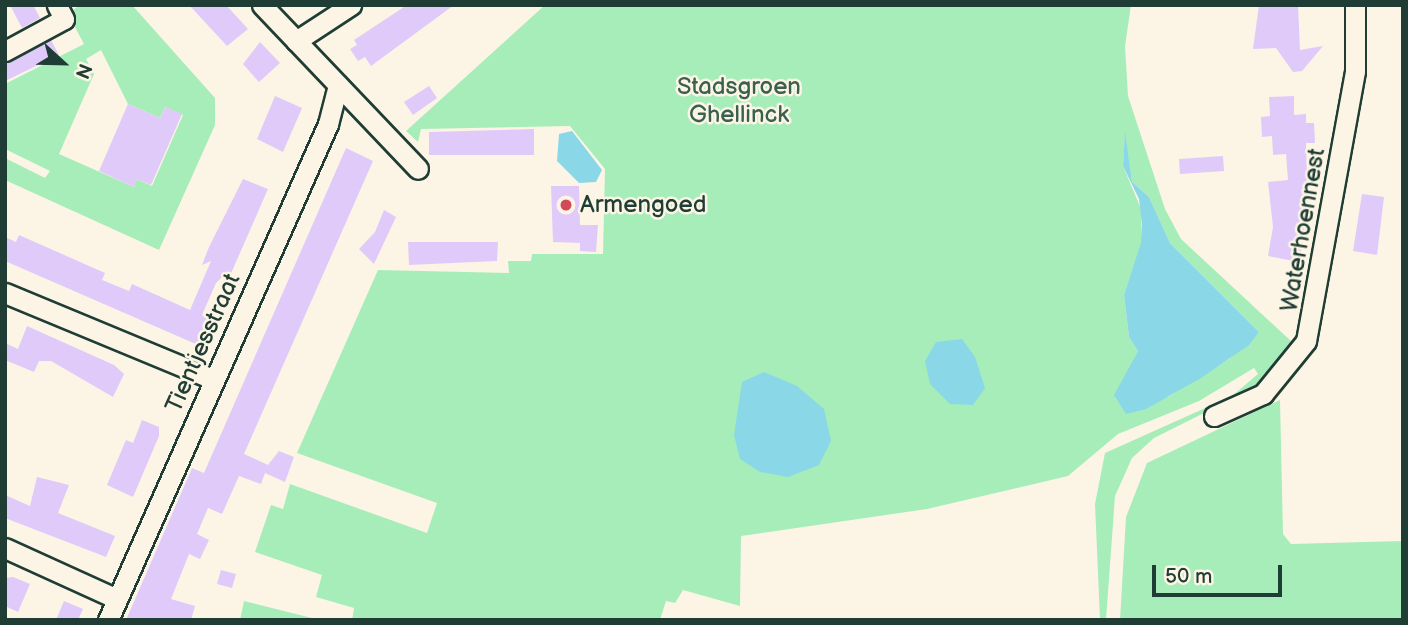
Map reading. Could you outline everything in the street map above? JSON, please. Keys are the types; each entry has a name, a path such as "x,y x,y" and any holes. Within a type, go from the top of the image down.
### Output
{"street":[{"path":"5,51 64,19 57,5"},
{"path":"262,5 418,169"},
{"path":"296,41 351,5"},
{"name":"Waterhoennest","path":"1214,416 1263,394 1293,361 1310,330 1355,71 1355,5"},
{"name":"Tientjesstraat","path":"108,620 328,124 338,85"},
{"path":"5,293 213,379"},
{"path":"5,548 117,599"}],"green space":[{"path":"80,5 132,5 215,98 215,125 159,250 5,180 5,158 45,178 50,171 5,149 5,84 84,44 68,14","holes":["101,50 128,104 160,118 165,107 183,115 152,186 137,179 134,187 59,154 94,74 86,59"]},
{"name":"Stadsgroen Ghellinck","path":"545,5 1131,5 1125,46 1128,96 1165,209 1181,239 1292,342 1260,385 1154,438 1132,458 1115,496 1106,620 1100,620 1095,504 1105,453 1232,396 1258,374 1254,368 1199,401 1118,434 1068,476 927,509 741,536 740,606 683,590 675,603 666,601 660,620 352,620 354,608 316,597 322,575 255,552 271,505 283,509 290,484 427,533 437,503 297,453 378,270 509,273 508,261 531,261 532,254 603,254 605,169 570,126 421,129 418,142 406,131","holes":["1125,136 1132,182 1149,197 1170,243 1259,332 1229,359 1168,397 1115,395 1138,351 1129,337 1124,295 1142,243 1141,209 1123,166"]},
{"path":"1280,400 1283,534 1291,544 1403,541 1403,620 1120,620 1126,517 1147,463"},
{"path":"244,601 320,620 240,620"}],"water":[{"path":"572,131 602,170 596,182 579,183 557,161 559,134"},
{"path":"1125,132 1132,182 1149,197 1170,243 1259,332 1249,345 1201,378 1146,409 1126,414 1114,395 1138,351 1129,337 1124,295 1141,243 1142,224 1139,199 1123,166"},
{"path":"962,339 975,357 985,388 973,405 950,404 930,384 925,361 936,342"},
{"path":"764,372 797,386 824,409 831,441 819,465 788,477 760,472 740,459 734,435 742,382"}],"building":[{"path":"10,5 33,5 40,18 22,28"},
{"path":"189,5 226,5 248,29 227,46"},
{"path":"407,5 454,5 371,66 365,57 358,61 350,49 357,45 354,40"},
{"path":"1259,5 1298,5 1300,50 1323,46 1302,71 1293,72 1276,48 1253,49"},
{"path":"51,40 59,55 5,81 5,63"},
{"path":"260,42 280,63 259,82 243,64"},
{"path":"429,86 437,98 413,115 404,102"},
{"path":"275,96 302,108 283,152 257,139"},
{"path":"1294,96 1294,115 1306,114 1306,123 1314,123 1315,143 1306,143 1308,207 1299,262 1268,256 1273,227 1268,182 1288,180 1286,154 1273,155 1272,136 1262,137 1261,117 1270,116 1269,97"},
{"path":"128,104 160,118 165,107 182,114 151,185 137,179 134,187 99,171"},
{"path":"534,129 534,155 429,155 429,132"},
{"path":"346,148 373,161 244,454 268,465 279,451 294,457 285,482 265,473 261,484 239,476 222,514 208,508 197,534 209,540 200,559 189,554 171,599 195,606 191,620 126,620 192,468 204,473"},
{"path":"1223,156 1224,171 1180,174 1179,159"},
{"path":"243,179 268,189 229,278 223,276 216,283 202,315 210,319 198,345 5,261 5,237 16,242 19,235 105,273 102,280 129,291 132,284 190,310 211,261 202,265 209,247"},
{"name":"Armengoed","path":"551,186 579,186 580,225 598,225 596,252 580,251 580,243 553,242"},
{"path":"1362,194 1384,197 1377,255 1353,251"},
{"path":"384,210 396,217 374,264 359,249 375,232"},
{"path":"408,242 498,242 497,261 409,265"},
{"path":"27,326 114,365 124,374 113,397 51,361 39,361 34,372 5,360 5,343 18,349"},
{"path":"142,420 159,427 159,436 133,497 107,485 126,440 133,443"},
{"path":"37,477 69,485 58,513 115,536 106,557 5,518 5,495 30,506"},
{"path":"221,570 236,574 232,588 217,584"},
{"path":"13,577 30,584 18,612 5,606 5,578"},
{"path":"64,601 83,609 78,620 56,620"}],"place":[{"name":"Armengoed","path":"566,205"}]}
